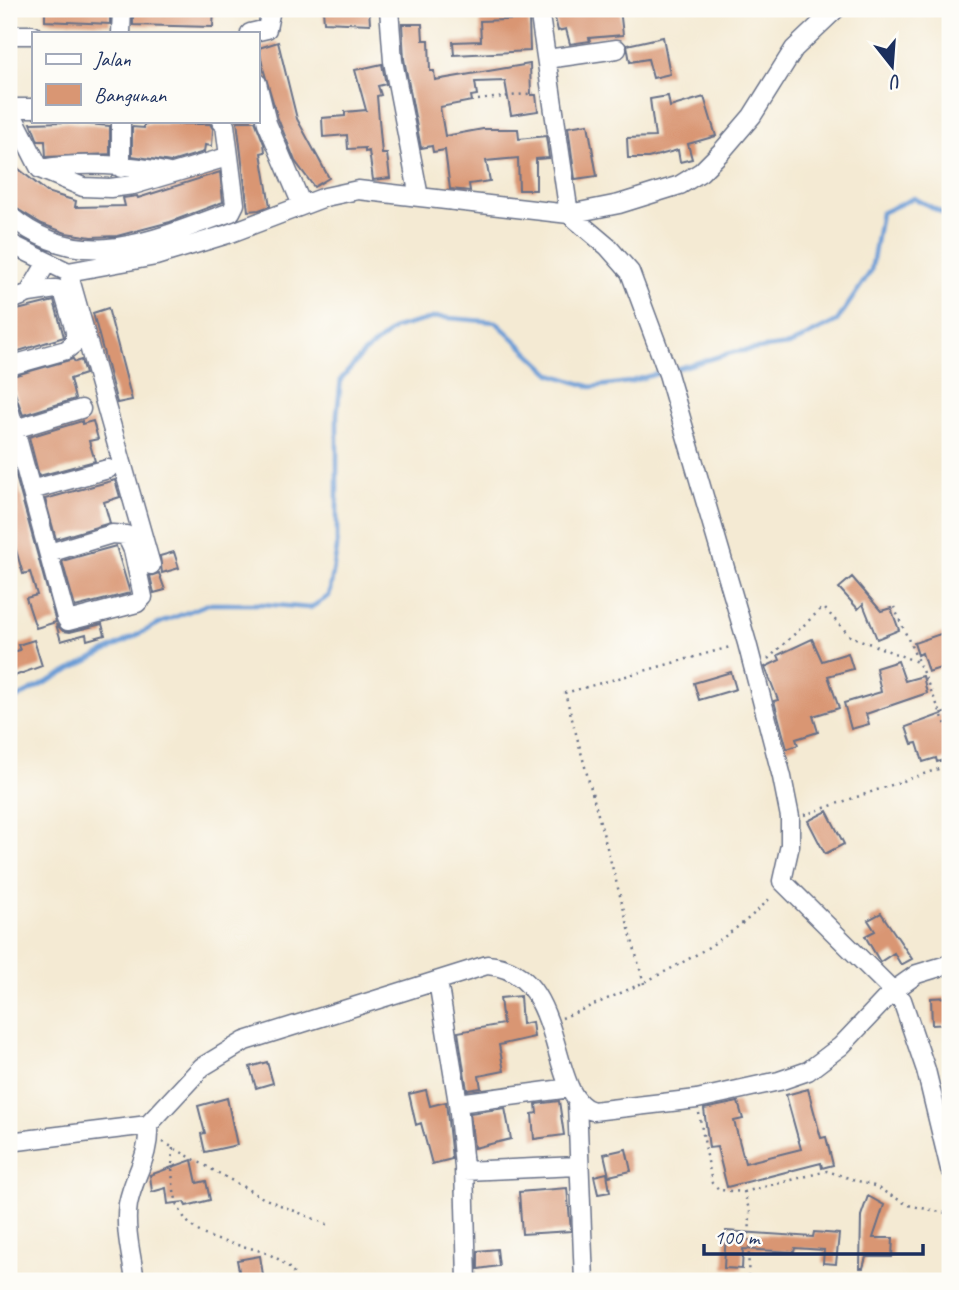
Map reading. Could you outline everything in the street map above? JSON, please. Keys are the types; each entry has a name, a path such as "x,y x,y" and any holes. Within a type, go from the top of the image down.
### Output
{"street":[{"path":"121,32 122,9"},
{"path":"254,32 268,29 271,9"},
{"path":"390,9 393,61 419,197"},
{"path":"539,9 569,214 608,247 630,272 668,374 755,671 790,817 790,845 782,881 902,1000 926,1070 950,1169"},
{"path":"9,243 46,264 68,272 156,256 228,234 302,205 358,190 569,214 619,204 680,185 701,172 752,116 794,49 836,9"},
{"path":"9,34 32,35"},
{"path":"9,46 32,46"},
{"path":"547,59 617,49"},
{"path":"259,91 267,123 302,205"},
{"path":"32,108 9,108 40,169 83,187 133,185 227,157"},
{"path":"121,122 121,168"},
{"path":"9,215 31,232 52,240 81,247 116,250 232,212 236,204 227,157 225,125 222,122"},
{"path":"40,169 59,166 148,169 170,174"},
{"path":"29,293 46,264"},
{"path":"68,272 150,565"},
{"path":"9,301 29,293 57,289 63,291 75,331 75,343 69,349 9,366"},
{"path":"9,408 66,618 70,623 137,603 143,597 133,550 126,535 113,534 49,553"},
{"path":"15,429 81,409"},
{"path":"31,490 108,469"},
{"path":"458,1103 573,1095 593,1111 697,1100 779,1081 808,1071 841,1046 893,992 917,974 950,964"},
{"path":"135,1281 127,1212 134,1184 147,1155 148,1129 202,1067 245,1041 487,965 510,969 530,986 549,1023 573,1095 583,1281"},
{"path":"438,981 458,1103 464,1171 467,1281"},
{"path":"9,1142 148,1129"},
{"path":"464,1171 578,1166"}],"path":[{"path":"478,100 551,91"},
{"path":"894,607 950,734"},
{"path":"755,671 821,609 830,612 850,636 917,662"},
{"path":"644,984 565,692 747,643"},
{"path":"790,817 808,814 872,789 950,765"},
{"path":"549,1023 644,984 722,936 766,903 782,881"},
{"path":"697,1100 712,1183 720,1191 744,1192 827,1171 874,1186 908,1205 950,1214"},
{"path":"148,1129 173,1148 262,1198 329,1225"},
{"path":"173,1148 171,1172 175,1196 183,1215 195,1230 220,1241 279,1258 298,1281"},
{"path":"744,1192 750,1213 748,1281"}],"building":[{"path":"45,9 110,9 110,24 45,21"},
{"path":"147,9 214,9 213,27 133,25 133,12 147,13"},
{"path":"323,9 369,9 370,24 324,22"},
{"path":"553,9 577,9 578,13 620,9 623,35 589,38 590,41 570,44 566,29 558,31"},
{"path":"529,19 530,51 454,55 453,42 481,41 480,21"},
{"path":"402,24 422,24 423,40 429,40 430,71 434,71 435,80 530,64 531,95 536,95 538,111 511,115 505,81 475,82 477,95 471,96 472,101 440,107 445,136 483,129 518,129 519,139 546,136 549,158 536,159 536,190 519,190 518,158 486,161 490,181 469,184 470,191 450,189 445,150 433,152 432,146 421,148 404,59"},
{"path":"663,37 670,74 653,78 648,59 630,62 627,45"},
{"path":"278,42 297,119 329,178 314,187 295,161 278,119 263,68 259,48"},
{"path":"382,64 386,84 378,86 381,95 377,96 382,154 387,154 390,178 373,180 369,151 365,152 365,148 348,149 347,135 323,137 322,118 345,116 345,112 366,110 355,70"},
{"path":"668,96 670,107 704,97 716,136 688,144 692,159 680,162 678,150 648,158 628,158 627,138 655,137 650,99"},
{"path":"65,122 110,126 110,154 46,157 45,141 38,141 31,123"},
{"path":"237,122 255,122 265,152 261,153 270,206 248,211"},
{"path":"144,124 210,124 213,129 212,146 205,145 204,152 171,162 132,156 132,127 144,128"},
{"path":"588,124 597,176 575,179 568,127"},
{"path":"9,161 47,192 76,201 75,207 125,206 123,198 138,198 220,172 223,202 170,222 117,236 91,237 66,233 42,224 9,204"},
{"path":"54,301 64,337 9,354 9,312"},
{"path":"108,308 132,400 117,403 93,313"},
{"path":"73,359 75,362 81,360 85,374 70,379 75,399 23,415 9,377"},
{"path":"82,421 82,424 93,421 98,439 89,441 95,461 39,476 29,437"},
{"path":"9,451 56,622 36,628 26,598 37,595 30,572 23,574 9,526"},
{"path":"115,480 120,497 104,502 110,523 56,539 45,499"},
{"path":"116,546 130,593 75,607 62,561"},
{"path":"174,552 179,568 162,573 160,556"},
{"path":"159,573 165,590 154,593 150,576"},
{"path":"852,577 881,611 891,608 899,630 877,639 863,604 858,609 839,588"},
{"path":"56,624 63,631 70,632 102,624 105,635 87,640 86,634 61,641"},
{"path":"946,632 947,635 950,634 950,665 928,672 922,653 918,655 914,643"},
{"path":"812,639 822,661 848,653 853,669 828,676 839,708 813,716 818,732 796,739 798,745 787,749 774,701 778,700 765,667 780,660 778,655"},
{"path":"34,640 42,666 9,678 9,653 20,650 18,645"},
{"path":"898,661 905,681 923,676 927,693 866,714 869,724 851,729 844,703 881,692 876,668"},
{"path":"731,672 736,689 699,700 694,683"},
{"path":"950,711 950,758 923,762 917,743 912,744 906,727"},
{"path":"827,811 844,844 825,854 808,821"},
{"path":"881,913 912,959 901,965 894,953 880,962 865,936 875,931 868,920"},
{"path":"520,996 522,1024 532,1022 534,1037 499,1045 504,1071 479,1076 481,1088 467,1090 458,1032 503,1024 500,998"},
{"path":"950,997 950,1024 932,1025 931,998"},
{"path":"267,1062 273,1083 256,1088 250,1067"},
{"path":"808,1089 821,1138 826,1137 833,1165 822,1168 821,1163 727,1187 717,1147 709,1148 704,1109 738,1102 743,1119 734,1121 745,1163 801,1149 786,1095"},
{"path":"426,1090 430,1106 446,1102 452,1159 432,1164 421,1123 416,1125 409,1094"},
{"path":"227,1098 237,1145 205,1152 201,1134 205,1133 198,1106"},
{"path":"559,1101 564,1135 534,1139 532,1114 537,1113 536,1104"},
{"path":"505,1108 511,1139 474,1148 470,1113"},
{"path":"626,1149 631,1171 609,1176 604,1154"},
{"path":"192,1160 197,1183 206,1181 210,1200 186,1206 184,1202 168,1204 166,1188 152,1192 150,1175"},
{"path":"607,1173 610,1192 598,1194 594,1176"},
{"path":"567,1188 571,1231 522,1234 519,1192"},
{"path":"868,1196 884,1205 873,1238 893,1238 892,1257 866,1257 863,1268 860,1268 861,1216"},
{"path":"726,1231 813,1237 814,1232 839,1234 836,1264 823,1263 824,1250 795,1248 794,1252 743,1249 742,1269 724,1268"},
{"path":"497,1249 499,1266 478,1269 478,1251"},
{"path":"260,1256 264,1281 241,1281 237,1260"}],"waterway":[{"path":"672,370 734,352 789,345 837,321 871,271 881,213 914,198 950,217"},
{"path":"9,702 160,623 208,604 263,604 310,608 329,596 337,548 337,414 341,379 363,354 395,328 437,317 496,322 551,374 591,387 629,382 663,372"}]}
